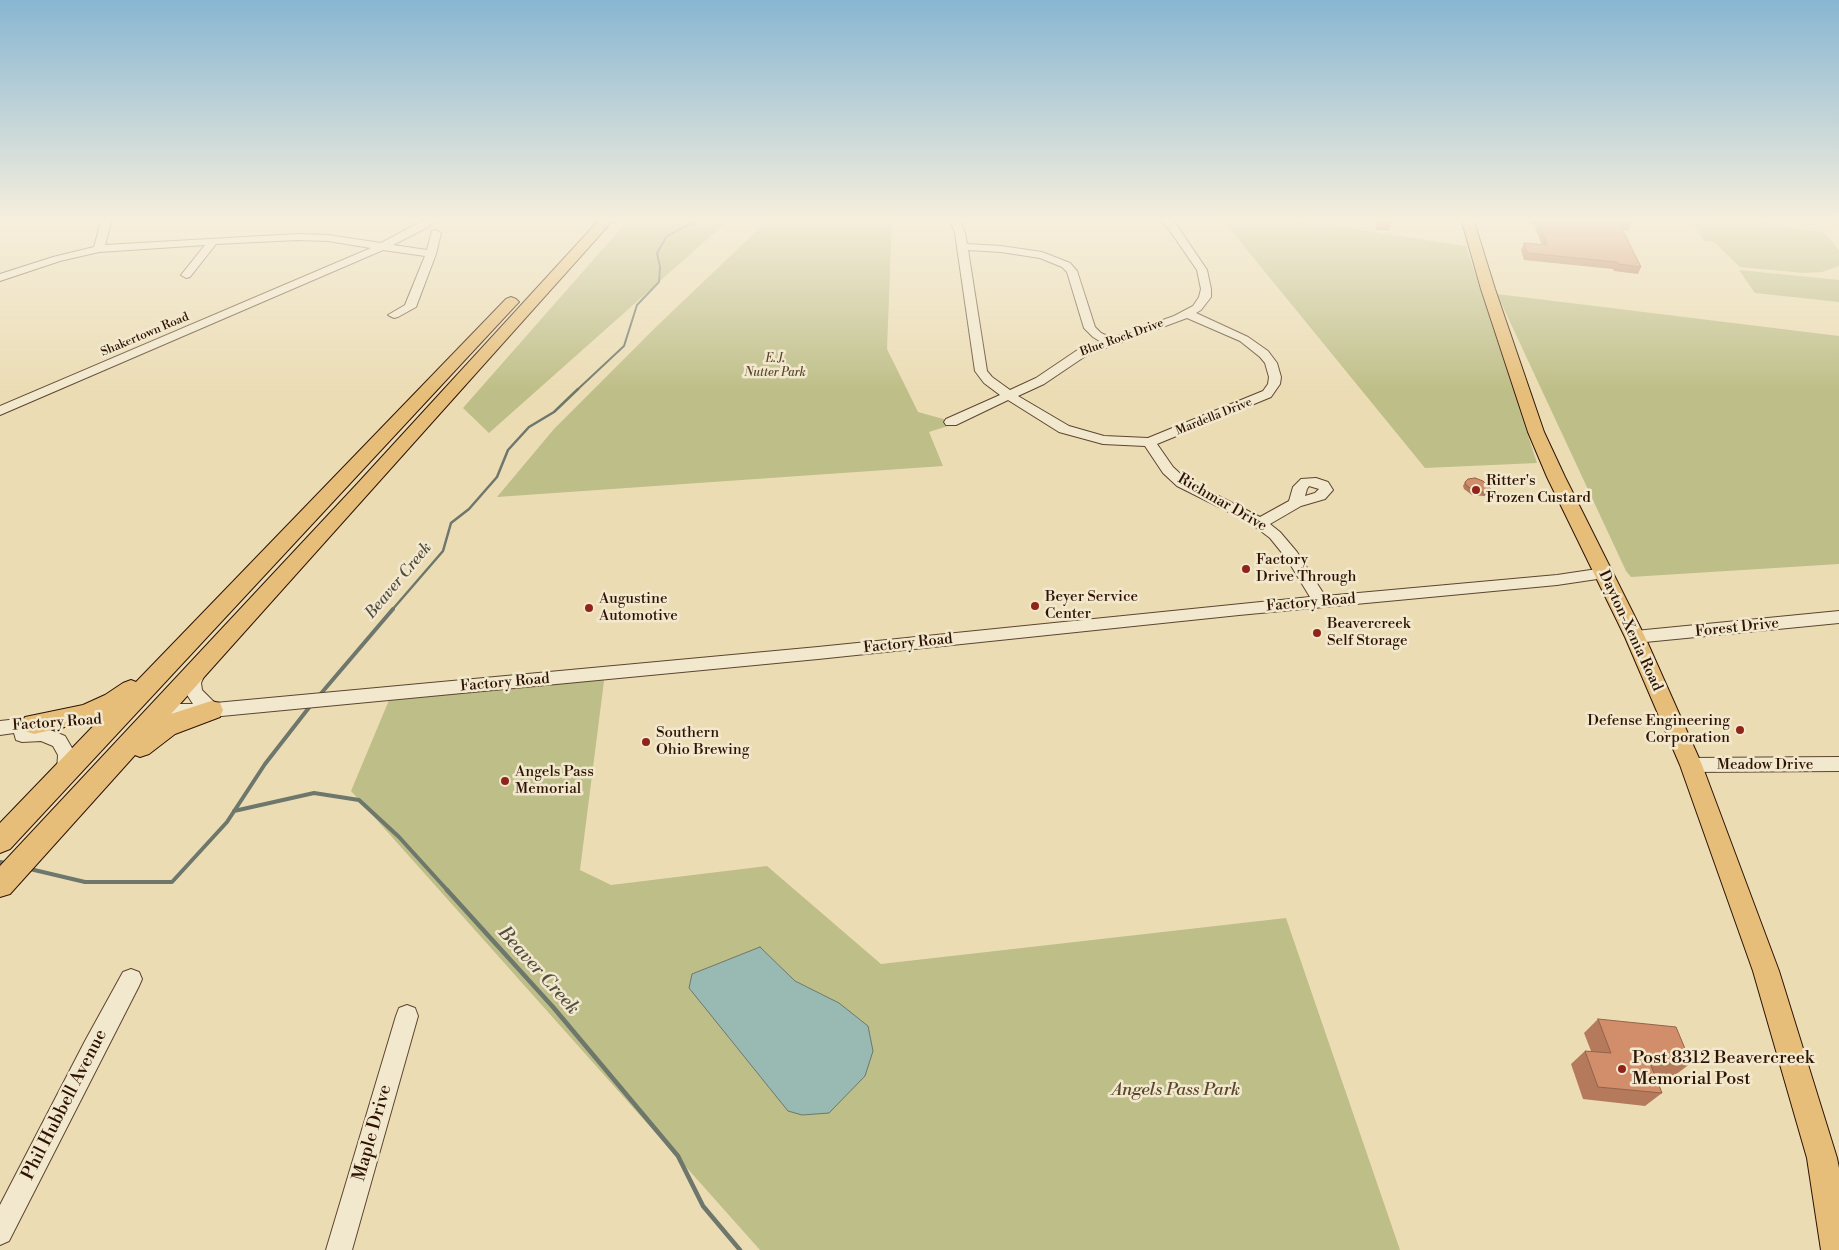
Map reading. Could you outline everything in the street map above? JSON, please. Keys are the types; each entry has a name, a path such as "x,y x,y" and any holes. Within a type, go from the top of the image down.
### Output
{"highway":[{"path":"0,899 43,824 47,801 66,771 247,578 536,276"},
{"path":"0,885 43,824 158,711 364,488 555,276"},
{"path":"158,711 153,705 152,698 154,689 160,680 316,514 334,489 347,487 347,493 342,499 221,631 201,665"},
{"path":"34,724 88,713 123,696 227,590 247,578"},
{"path":"0,852 43,824 150,738 183,719 211,710"},
{"path":"0,874 43,824 96,769 109,748 114,719"},
{"path":"0,841 43,824"}],"main road":[{"name":"Dayton-Xenia Road","path":"1484,276 1536,432 1556,477 1635,637 1691,765 1766,971 1831,1160 1837,1250"}],"street":[{"name":"Shakertown Road","path":"0,411 315,276"},
{"path":"394,315 410,307 422,276"},
{"path":"966,276 980,368 988,380 1052,423 1077,434 1111,441 1149,442"},
{"path":"1074,276 1090,328 1097,335 1109,341"},
{"name":"Blue Rock Drive","path":"951,422 1040,381 1077,354 1188,314 1197,308 1205,297 1204,276"},
{"name":"Mardella Drive","path":"1149,442 1259,399 1267,394 1274,384 1275,377 1271,362 1255,346 1244,339 1188,314"},
{"name":"Richmar Drive","path":"1149,442 1168,470 1182,483 1260,523 1275,535 1286,547 1321,602"},
{"path":"1260,523 1296,504"},
{"name":"Factory Road","path":"158,711 211,710 818,653 1557,580 1604,573"},
{"name":"Forest Drive","path":"1635,637 1839,617"},
{"path":"201,665 192,683 193,690 197,697 211,710"},
{"name":"Factory Road","path":"0,728 114,719"},
{"name":"Factory Road","path":"0,736 42,734 58,741 67,756 66,771"},
{"name":"Meadow Drive","path":"1691,765 1839,764"},
{"name":"Phil Hubbell Avenue","path":"0,1232 93,1049 131,979"},
{"name":"Maple Drive","path":"339,1250 406,1016"}],"green space":[{"path":"579,276 665,276 489,433 463,408"},
{"name":"E. J. Nutter Park","path":"709,276 890,276 887,349 918,412 947,420 951,425 929,432 943,466 497,497 554,429"},
{"path":"1269,276 1476,276 1537,463 1425,468"},
{"path":"1743,276 1802,276 1839,280 1839,302 1755,293"},
{"path":"1497,294 1839,336 1839,564 1631,577 1626,571"},
{"name":"Angels Pass Park","path":"605,673 580,870 611,885 767,866 881,964 1286,918 1400,1250 760,1250 351,791 392,693"}],"water":[{"path":"760,947 795,981 839,1003 868,1026 873,1051 865,1076 829,1113 802,1115 788,1111 689,988 692,974"}],"building":[{"path":"1475,478 1483,481 1491,489 1485,492 1474,491 1466,485 1465,482 1468,479"},
{"path":"1598,1019 1676,1027 1691,1063 1648,1058 1662,1093 1598,1087 1585,1051 1611,1053"}],"waterway":[{"name":"Beaver Creek","path":"577,390 624,346 637,305 659,282 659,276"},
{"name":"Beaver Creek","path":"392,610 443,551 451,523 469,509 497,477 508,450 529,427 554,412 578,389"},
{"name":"Beaver Creek","path":"318,697 393,609"},
{"name":"Beaver Creek","path":"234,811 265,764 311,705"},
{"name":"Beaver Creek","path":"234,811 314,793 359,800 399,837 448,891"},
{"name":"Beaver Creek","path":"30,869 85,882 172,882 227,822 234,811"},
{"name":"Beaver Creek","path":"0,862 7,863"},
{"name":"Beaver Creek","path":"447,890 553,1007 678,1156 703,1206 740,1250"}],"place":[{"name":"Ritter's Frozen Custard","path":"1476,490"},
{"name":"Factory Drive Through","path":"1246,569"},
{"name":"Beyer Service Center","path":"1035,606"},
{"name":"Augustine Automotive","path":"589,608"},
{"name":"Beavercreek Self Storage","path":"1317,633"},
{"name":"Defense Engineering Corporation","path":"1740,730"},
{"name":"Southern Ohio Brewing","path":"646,742"},
{"name":"Angels Pass Memorial","path":"505,781"},
{"name":"Post 8312 Beavercreek Memorial Post","path":"1622,1069"}]}
